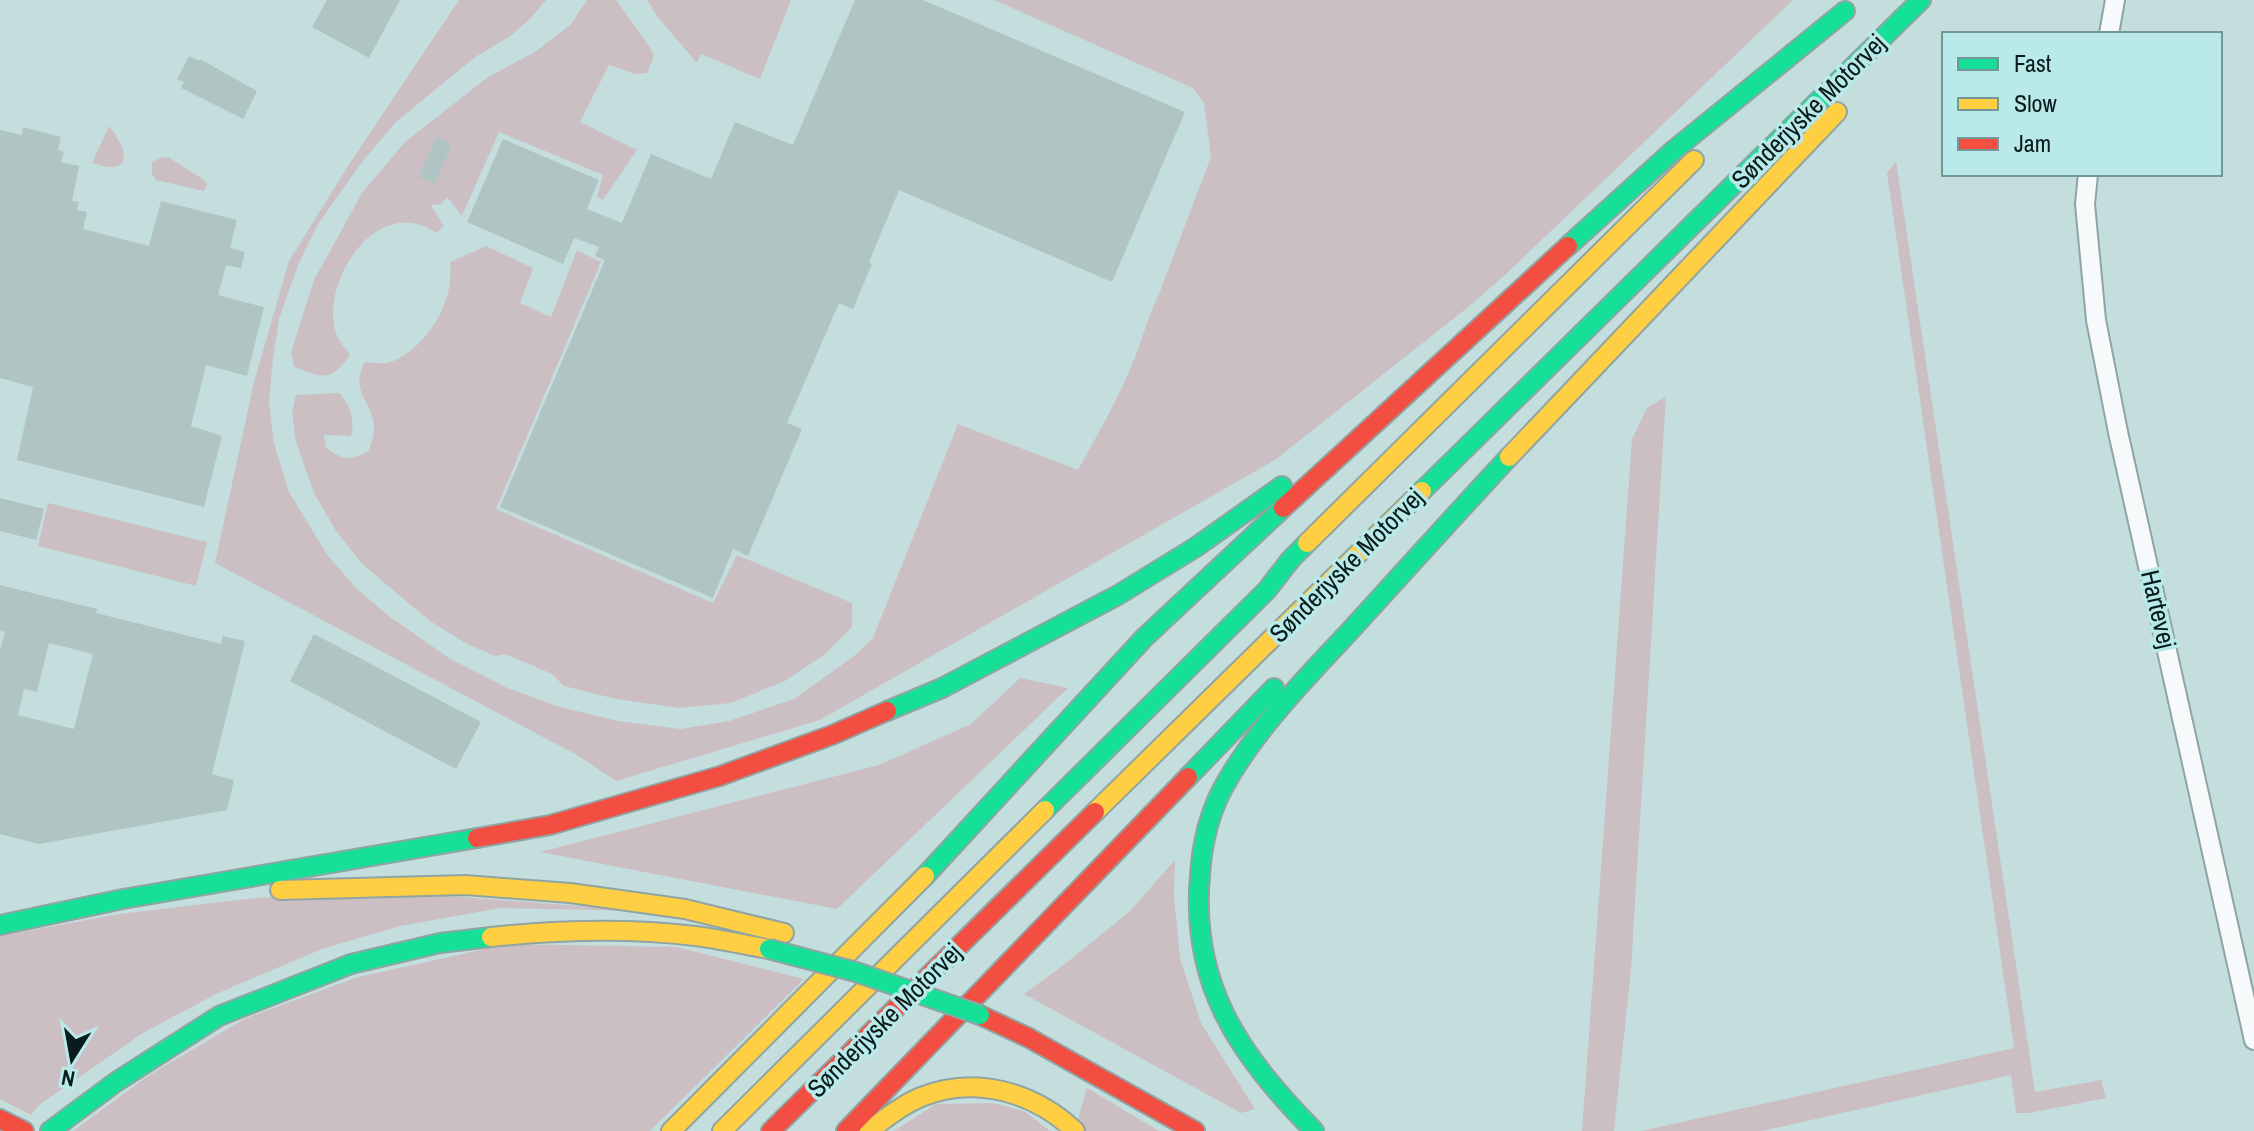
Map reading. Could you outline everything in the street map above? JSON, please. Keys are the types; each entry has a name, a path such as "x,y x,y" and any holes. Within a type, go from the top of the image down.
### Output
{"highway":[{"path":"671,1131 912,890 1144,638 1415,385 1674,150 1850,6"},
{"name":"Sønderjyske Motorvej","path":"722,1131 1267,590 1324,525 1850,6"},
{"path":"1912,34 1927,6"},
{"name":"Sønderjyske Motorvej","path":"771,1131 1927,6"},
{"path":"1314,1131 1254,1066 1226,1022 1212,989 1201,948 1198,905 1201,862 1211,821 1225,784 1264,729 1509,455 1847,102"},
{"path":"0,925 123,899 550,825 720,776 832,735 942,688 1118,595 1273,494 1415,385"},
{"path":"846,1131 1387,571 1509,455"},
{"path":"0,911 173,880 288,872"},
{"path":"123,899 302,889 465,885 570,893 685,909 791,935"},
{"path":"50,1131 116,1082 219,1016 351,964 440,943 530,933 608,931 694,936 769,949 856,972 980,1015"},
{"path":"826,946 896,971 1029,1038 1195,1131"},
{"path":"869,1131 924,1095 947,1089 972,1088 992,1088 1030,1098 1066,1121 1075,1131"},
{"path":"0,1119 24,1131"}],"street":[{"path":"2109,32 2115,0"},
{"name":"Hartevej","path":"2088,176 2085,204 2096,320 2118,432 2254,1040"}],"shaded area":[{"path":"459,0 546,0 509,37 474,58 396,122 362,162 318,224 298,265 279,319 269,402 274,443 289,492 328,556 357,589 389,616 449,658 507,688 560,707 618,721 681,729 729,721 794,699 854,656 873,638 958,424 1078,470 1132,366 1211,157 1204,103 1193,88 994,0 1793,0 1506,274 1275,460 820,720 616,781 577,755 215,563 254,382 289,261"},
{"path":"587,0 616,0 654,56 647,73 636,74 609,65 580,122 637,150 603,200 597,197 603,175 499,132 462,216 447,197 442,204 431,205 444,226 436,233 415,223 394,224 375,233 358,248 336,290 333,312 336,333 350,354 338,370 319,375 294,366 291,352 314,280 362,193 405,142 488,77 535,52 571,24"},
{"path":"647,0 791,0 760,79 701,54 697,63"},
{"path":"109,126 123,150 123,162 119,166 92,163"},
{"path":"168,157 203,179 207,184 204,191 156,180 152,174 152,162"},
{"path":"1896,161 2035,1092 2101,1080 2106,1098 2016,1113 2011,1075 1762,1131 1641,1131 2014,1048 1887,173"},
{"path":"486,246 533,268 520,303 551,317 577,250 601,262 496,509 713,603 737,555 852,603 852,627 824,655 785,681 731,703 679,708 616,699 564,686 552,674 505,654 495,656 467,644 430,621 362,564 336,531 314,493 296,442 292,412 296,395 339,393 351,413 351,436 324,435 326,448 347,458 369,451 374,425 359,381 365,362 390,362 416,346 432,328 443,308 449,286 450,262"},
{"path":"1666,396 1631,969 1614,1131 1582,1131 1632,439 1647,408"},
{"path":"48,503 207,542 196,586 38,546"},
{"path":"1020,678 1068,688 837,909 540,852 879,765 971,724"},
{"path":"1175,860 1174,895 1180,958 1201,1023 1255,1109 1241,1113 1024,994 1129,912"},
{"path":"397,892 644,911 501,908 400,926 322,949 216,994 143,1033 39,1105 31,1115 0,1099 0,936 119,914 255,898"},
{"path":"508,944 677,947 804,979 650,1131 73,1131 148,1076 244,1019 358,977"},
{"path":"1087,1088 1159,1131 1086,1131 1078,1119"},
{"path":"993,1103 1024,1111 1050,1131 894,1131 936,1104"}],"building":[{"path":"327,0 400,0 369,58 312,27"},
{"path":"855,0 923,0 1185,112 1112,282 899,190 853,309 839,303 787,423 802,429 748,556 733,549 713,598 500,507 605,260 595,256 599,247 574,238 563,264 467,222 503,139 599,180 587,209 622,223 651,154 711,179 735,122 793,145"},
{"path":"189,56 257,91 243,119 181,88 184,82 177,79"},
{"path":"23,127 61,137 58,150 64,152 61,162 79,166 72,201 79,202 77,210 87,212 83,229 149,246 161,201 237,220 230,248 245,252 241,268 226,265 218,295 264,307 247,376 206,365 191,426 222,436 204,507 17,460 33,387 0,378 0,130 22,135"},
{"path":"437,137 452,144 435,184 419,177"},
{"path":"0,498 44,509 36,540 0,531"},
{"path":"0,585 221,644 223,636 245,641 212,774 234,780 227,810 39,844 0,834 0,651 5,632 0,631","holes":["49,643 93,654 74,729 18,715 24,689 37,692"]},
{"path":"314,634 481,722 456,769 290,681"}],"traffic: fast":[{"path":"1422,491 1921,0"},
{"path":"1568,246 1674,150 1845,11"},
{"path":"1314,1131 1287,1103 1243,1046 1212,985 1203,951 1199,915 1201,864 1210,819 1236,767 1281,706 1509,457"},
{"path":"887,711 942,688 1118,595 1196,547 1282,486"},
{"path":"925,876 1144,638 1283,508"},
{"path":"1045,810 1267,590 1307,543"},
{"path":"1188,777 1274,688"},
{"path":"0,925 123,899 477,838"},
{"path":"50,1131 116,1082 219,1016 351,964 440,943 491,937"},
{"path":"769,949 856,972 980,1015"}],"traffic: slow":[{"path":"1509,457 1837,112"},
{"path":"1307,543 1694,160"},
{"path":"1095,812 1422,491"},
{"path":"722,1131 1045,810"},
{"path":"671,1131 925,876"},
{"path":"280,890 465,885 570,893 685,909 784,933"},
{"path":"491,937 567,931 670,933 769,949"},
{"path":"869,1131 914,1100 962,1088 983,1088 1022,1097 1059,1117 1075,1131"}],"traffic: jam":[{"path":"1283,508 1568,246"},
{"path":"477,838 550,825 720,776 832,735 887,711"},
{"path":"846,1131 1188,777"},
{"path":"771,1131 1095,812"},
{"path":"980,1015 1029,1038 1195,1131"},
{"path":"0,1119 24,1131"}]}
